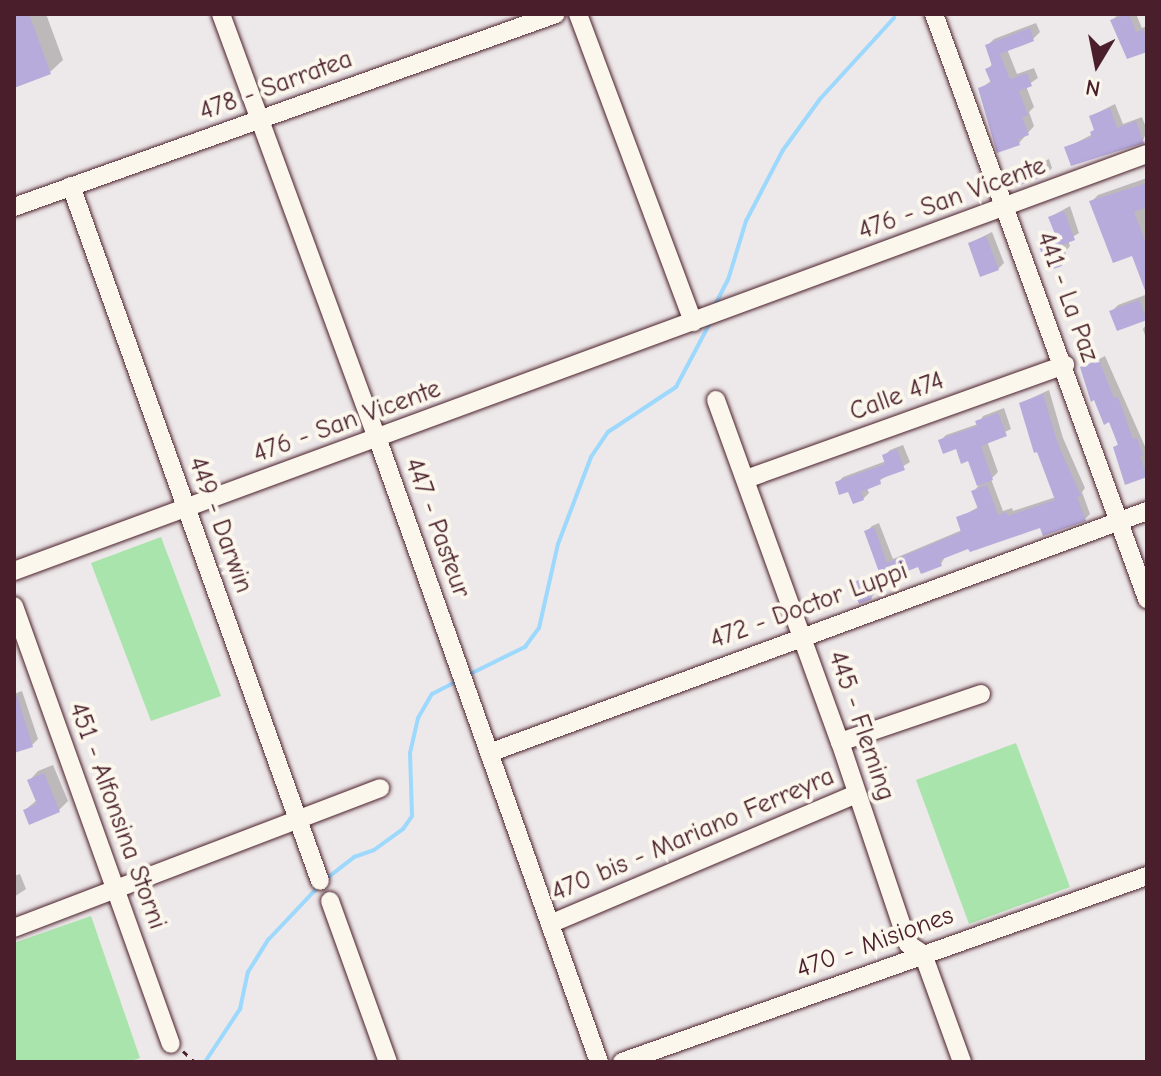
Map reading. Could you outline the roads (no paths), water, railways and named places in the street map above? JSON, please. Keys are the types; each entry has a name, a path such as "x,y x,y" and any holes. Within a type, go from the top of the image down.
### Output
{"street":[{"name":"447 - Pasteur","path":"221,14 378,440 599,1062"},
{"name":"478 - Sarratea","path":"14,207 556,14"},
{"path":"578,14 696,322"},
{"name":"441 - La Paz","path":"934,14 1065,365 1147,599"},
{"name":"476 - San Vicente","path":"14,571 378,440 1147,154"},
{"name":"449 - Darwin","path":"71,186 301,820 320,881"},
{"name":"Calle 474","path":"746,479 1065,365"},
{"name":"445 - Fleming","path":"716,400 803,635 908,944 923,954 962,1062"},
{"name":"472 - Doctor Luppi","path":"489,753 1147,511"},
{"name":"451 - Alfonsina Storni","path":"14,606 171,1044"},
{"name":"470 bis - Mariano Ferreyra","path":"840,742 981,694"},
{"path":"14,928 380,788"},
{"name":"470 bis - Mariano Ferreyra","path":"550,924 857,794"},
{"name":"470 - Misiones","path":"622,1062 1147,876"},
{"path":"330,901 388,1062"}],"waterway":[{"path":"714,307 728,280 746,221 783,150 820,99 894,18"},
{"path":"468,675 525,647 539,628 558,544 591,457 608,432 676,387 710,323"},
{"path":"326,879 354,857 374,850 403,829 412,816 410,753 418,718 432,694 457,681"},
{"path":"205,1062 240,1009 248,972 269,939 320,885"}]}
